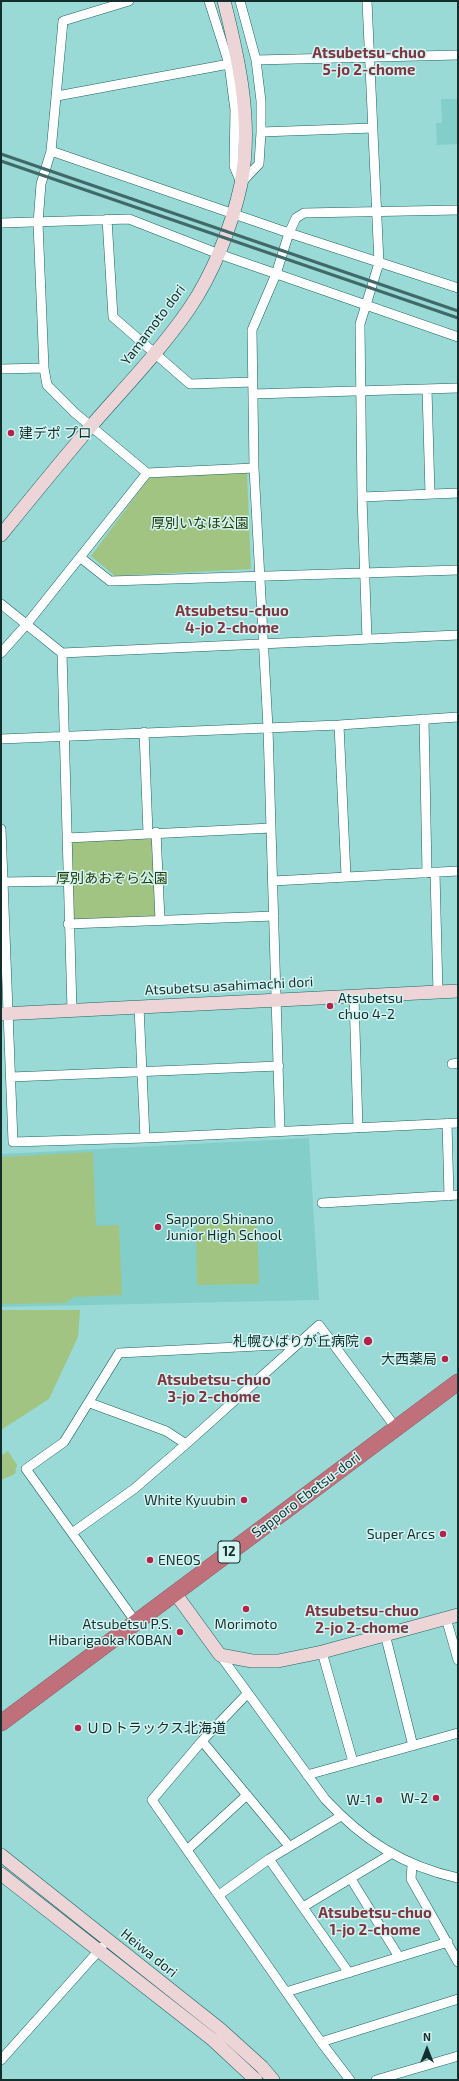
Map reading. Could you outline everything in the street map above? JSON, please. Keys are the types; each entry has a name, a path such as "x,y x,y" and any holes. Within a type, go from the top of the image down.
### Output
{"highway":[{"name":"Sapporo Ebetsu-dori","path":"1,1723 135,1621 175,1593 458,1382"}],"street":[{"path":"129,1 63,21 51,150 41,184 38,223 44,368 47,385 74,413 147,473 254,468"},
{"path":"209,1 229,64 235,110 234,166 241,183 259,164 261,101 256,60 240,1"},
{"name":"Yamamoto dori","path":"1,535 91,426 154,354 190,308 219,254 234,213 241,183 244,149 244,96 238,55 224,1"},
{"path":"367,1 379,263 360,324 362,497 367,639"},
{"path":"256,60 458,55"},
{"path":"57,96 229,64"},
{"path":"261,132 373,128"},
{"path":"51,150 289,233 458,288"},
{"path":"280,1131 268,728 254,468 252,330 276,274 289,233 296,218 304,213 377,213 458,210"},
{"path":"107,219 113,317 190,384 253,382"},
{"path":"1,223 129,219 219,254 458,336"},
{"path":"1,369 44,368"},
{"path":"253,394 458,388"},
{"path":"427,389 430,494"},
{"path":"1,653 81,558 147,473"},
{"path":"362,497 458,493"},
{"path":"81,558 110,581 458,570"},
{"path":"1,604 62,653 458,635"},
{"path":"62,653 68,924 72,1010"},
{"path":"1,739 268,728 458,717"},
{"path":"424,719 438,992"},
{"path":"339,724 346,876"},
{"path":"144,732 160,920"},
{"path":"67,838 271,828"},
{"path":"1,830 4,1014 11,1078 13,1142 145,1138 458,1123"},
{"path":"273,881 346,876 458,872"},
{"path":"3,882 67,881"},
{"path":"68,924 274,916"},
{"name":"Atsubetsu asahimachi dori","path":"4,1014 458,991"},
{"path":"354,996 358,1128"},
{"path":"139,1007 145,1138"},
{"path":"11,1078 142,1070 279,1066"},
{"path":"322,1203 453,1195 447,1124"},
{"path":"72,1533 134,1488 186,1444 319,1324 396,1428"},
{"path":"135,1621 26,1469 64,1442 90,1403 119,1353 298,1344"},
{"path":"90,1403 166,1431 186,1444"},
{"path":"175,1593 307,1775 341,1816 390,1854 412,1865 434,1873 458,1878"},
{"path":"220,1655 252,1661 278,1661 322,1652 452,1617 458,1660"},
{"path":"385,1634 413,1746"},
{"path":"322,1652 353,1762"},
{"path":"247,1694 202,1741 152,1800 321,2042 350,2080"},
{"path":"307,1775 458,1733"},
{"path":"202,1741 289,1846"},
{"path":"187,1850 247,1795"},
{"path":"219,1895 268,1859 341,1816"},
{"path":"303,1907 390,1854"},
{"name":"Heiwa dori","path":"1,1855 220,2029 262,2067 273,2080"},
{"path":"268,1859 349,1973"},
{"path":"412,1865 411,1879 457,1958"},
{"name":"Heiwa dori","path":"1,1874 213,2040 256,2080"},
{"path":"351,1879 399,1957"},
{"path":"1,2060 108,1940"},
{"path":"286,1992 448,1942"},
{"path":"321,2042 458,1999"},
{"path":"376,2080 458,2056"}],"shaded area":[{"path":"441,99 458,99 458,144 437,145 436,123 442,123"},
{"name":"Sapporo Shinano Junior High School","path":"309,1138 319,1300 1,1307 1,1154"}],"green space":[{"name":"厚別いなほ公園","path":"247,472 251,569 115,576 91,556 149,478"},
{"name":"厚別あおぞら公園","path":"152,835 155,917 71,921 70,841"},
{"path":"93,1152 96,1226 119,1225 122,1295 74,1297 65,1303 1,1304 1,1157"},
{"path":"257,1221 259,1284 197,1285 196,1222"},
{"path":"1,1310 80,1310 78,1337 49,1399 1,1430"},
{"path":"8,1451 17,1465 15,1474 1,1480 1,1456"}],"railway":[{"path":"1,154 458,311"},
{"path":"1,161 458,318"}],"place":[{"name":"建デポ プロ","path":"11,433"},
{"name":"Atsubetsu chuo 4-2","path":"330,1006"},
{"name":"Sapporo Shinano Junior High School","path":"158,1227"},
{"name":"札幌ひばりが丘病院","path":"368,1341"},
{"name":"大西薬局","path":"445,1359"},
{"name":"White Kyuubin","path":"244,1500"},
{"name":"Super Arcs","path":"443,1534"},
{"name":"ENEOS","path":"150,1560"},
{"name":"Morimoto","path":"246,1609"},
{"name":"Atsubetsu P.S. Hibarigaoka KOBAN","path":"180,1632"},
{"name":"ＵＤトラックス北海道","path":"78,1728"},
{"name":"W-2","path":"436,1798"},
{"name":"W-1","path":"379,1800"}],"district":[{"name":"Atsubetsu-chuo 5-jo 2-chome","path":"369,62"},
{"name":"Atsubetsu-chuo 4-jo 2-chome","path":"232,620"},
{"name":"Atsubetsu-chuo 3-jo 2-chome","path":"214,1388"},
{"name":"Atsubetsu-chuo 2-jo 2-chome","path":"362,1620"},
{"name":"Atsubetsu-chuo 1-jo 2-chome","path":"375,1922"}]}
